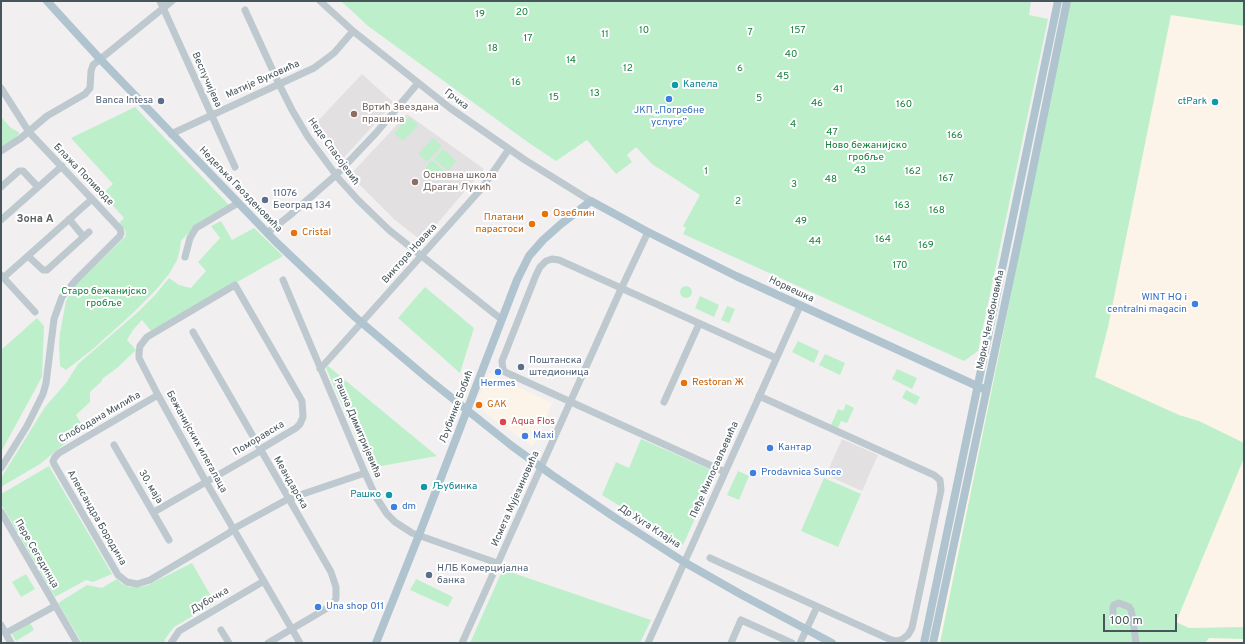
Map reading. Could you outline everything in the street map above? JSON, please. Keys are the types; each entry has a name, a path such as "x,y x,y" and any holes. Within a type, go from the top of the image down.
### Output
{"main road":[{"name":"Недељка Гвозденовића","path":"47,1 171,134 267,233 362,323 467,411"},
{"name":"Марка Челебоновића","path":"924,643 982,389 1019,237 1027,175 1058,1"},
{"name":"Марка Челебоновића","path":"1027,175 1067,1"},
{"name":"Норвешка","path":"591,201 648,232 800,306 982,389"},
{"name":"Љубинке Бобић","path":"376,643 517,280 532,252 550,232 591,201"},
{"name":"Марка Челебоновића","path":"933,643 982,389"},
{"name":"Др Хуга Клајна","path":"467,411 541,466 611,515 684,562 832,643"}],"street":[{"name":"Веспучијева","path":"160,1 236,167"},
{"path":"1,150 14,143 47,116 87,92 90,86 92,67 172,1"},
{"name":"Грчка","path":"320,1 353,31 450,108 509,149 591,201"},
{"name":"Неде Спасојевић","path":"246,10 279,84 308,137 336,175 365,207 421,256 501,319"},
{"name":"Матије Вуковића","path":"171,134 317,66 334,53 353,31"},
{"path":"267,233 336,175 376,133 418,83"},
{"name":"Блажа Попиводе","path":"1,88 28,132 62,166 120,229 121,233 120,236 75,281 62,297 54,319 46,383 43,394 27,426 1,468"},
{"name":"Виктора Новака","path":"320,369 482,188 509,149"},
{"path":"1,220 62,166"},
{"path":"1,187 19,171 23,171 38,187"},
{"path":"35,312 2,276 28,256 92,199"},
{"path":"186,258 190,238 196,228 238,203"},
{"path":"28,256 42,270 45,270 86,234 69,219"},
{"name":"Исмета Мујезиновића","path":"462,643 648,232"},
{"path":"725,472 505,372 502,361 536,275 543,264 549,260 555,260 776,358"},
{"name":"Рашка Димитријевића","path":"283,280 365,473 376,497 387,514 405,529 497,563"},
{"name":"Бежанијских илегалаца","path":"235,286 149,335 139,350 139,358 206,482 300,643"},
{"name":"Поморавска","path":"154,512 260,451 264,447 296,428 300,424 303,417 302,401 235,286"},
{"name":"Пеђе Милосављевића","path":"648,643 800,306"},
{"path":"664,402 699,324"},
{"name":"Меандарска","path":"192,332 331,572 336,587 337,594 334,603 268,643"},
{"name":"Слободана Милића","path":"54,458 59,453 158,395"},
{"path":"710,558 889,639 896,641 901,640 908,635 912,628 940,495 941,482 934,475 759,396"},
{"name":"30. маја","path":"114,445 169,540"},
{"name":"Александра Бородина","path":"54,458 54,464 118,575 127,582 137,584 150,580 229,533 233,528 288,499 365,473"},
{"name":"Пере Сегединца","path":"1,512 77,643"},
{"name":"Дубочка","path":"170,643 178,631 264,582"},
{"path":"1115,620 1113,617 1114,605 1119,603 1130,608 1130,620 1136,643"},
{"path":"6,633 55,606"},
{"path":"800,643 817,607"},
{"path":"731,643 741,620 792,643"},
{"path":"1,625 11,643"},
{"path":"221,630 229,643"}],"shaded area":[{"path":"1074,1 1244,1 1244,643 937,643"},
{"name":"Вртић Звездана прашина","path":"362,74 394,103 340,162 314,125"},
{"name":"Основна школа Драган Лукић","path":"407,114 484,169 422,241 395,220 350,175"},
{"path":"489,373 552,403 533,447 476,406"},
{"path":"842,439 878,455 862,491 826,475"}],"green space":[{"name":"Ново бежанијско гробље","path":"341,1 1031,1 1029,15 1048,19 978,351 964,361 683,234 686,228 683,226 700,195 652,164 636,147 627,155 632,162 616,174 587,140 556,161 368,26"},
{"path":"1069,1 1244,1 1244,26 1171,15 1108,327 1095,377 1179,415 1199,421 1244,443 1244,458 1176,622 1189,628 1244,627 1244,639 1209,638 1205,643 940,643"},
{"name":"Старо бежанијско гробље","path":"135,107 229,205 199,222 181,241 177,260 169,274 155,291 93,349 66,370 60,366 59,344 66,301 74,286 125,237 126,232 119,223 124,218 102,194 113,184 71,138"},
{"path":"1,117 11,128 20,133 12,141 1,147"},
{"path":"409,117 418,125 403,141 394,133"},
{"path":"433,138 442,146 427,162 418,154"},
{"path":"443,149 456,161 448,171 434,159"},
{"path":"432,160 446,173 438,181 425,168"},
{"path":"221,221 232,240 254,228 283,256 151,331 142,320 127,340 136,350 117,368 102,379 102,381 90,392 90,402 76,415 84,428 40,464 1,487 1,478 45,407 66,383 78,364 139,311 169,278 179,285 191,288 206,271 198,262 220,238 211,226"},
{"path":"684,286 688,286 692,292 688,298 684,298 680,294 680,290"},
{"path":"425,287 474,328 460,373 398,318"},
{"path":"700,296 719,305 714,317 695,308"},
{"path":"727,306 735,309 729,323 721,320"},
{"path":"37,318 44,326 42,377 1,452 1,350"},
{"path":"798,341 819,351 814,363 792,352"},
{"path":"825,354 845,363 840,375 819,365"},
{"path":"328,366 437,456 370,468 326,368"},
{"path":"897,369 917,378 912,389 892,379"},
{"path":"906,390 920,397 916,405 902,398"},
{"path":"846,404 854,408 847,423 841,421 838,428 831,425 838,409 843,411"},
{"path":"641,439 716,472 683,545 602,495 616,462 629,468"},
{"path":"49,466 112,574 93,582 86,580 55,597 1,504 1,494"},
{"path":"738,471 749,476 739,500 727,495"},
{"path":"824,478 861,494 838,547 801,531"},
{"path":"192,563 215,603 174,627 165,639 164,643 82,643 58,603 87,585 102,588 117,579 122,584 130,587 140,587 148,585"},
{"path":"503,569 651,620 640,643 470,643"},
{"path":"26,574 35,589 21,597 12,582"},
{"path":"416,579 453,597 448,607 410,590"},
{"path":"30,623 34,630 16,641 12,634"}],"place":[{"name":"Капела","path":"675,85"},
{"name":"ЈКП „Погребне услуге”","path":"669,99"},
{"name":"Banca Intesa","path":"161,101"},
{"name":"ctPark","path":"1215,102"},
{"name":"Вртић Звездана прашина","path":"354,114"},
{"name":"Основна школа Драган Лукић","path":"415,182"},
{"name":"11076 Београд 134","path":"265,200"},
{"name":"Озеблин","path":"545,214"},
{"name":"Платани парастоси","path":"532,224"},
{"name":"Cristal","path":"294,233"},
{"name":"WINT HQ i centralni magacin","path":"1195,304"},
{"name":"Поштанска штедионица","path":"521,367"},
{"name":"Hermes","path":"498,372"},
{"name":"Restoran Ж","path":"684,383"},
{"name":"GAK","path":"479,405"},
{"name":"Aqua Flos","path":"503,422"},
{"name":"Maxi","path":"525,436"},
{"name":"Кантар","path":"770,448"},
{"name":"Prodavnica Sunce","path":"753,473"},
{"name":"Љубинка","path":"424,487"},
{"name":"Рашко","path":"389,495"},
{"name":"dm","path":"394,507"},
{"name":"НЛБ Комерцијална банка","path":"429,575"},
{"name":"Una shop 011","path":"318,607"}],"district":[{"name":"Зона А","path":"35,220"}],"park label":[{"name":"20","path":"522,13"},
{"name":"19","path":"480,15"},
{"name":"10","path":"644,31"},
{"name":"157","path":"798,31"},
{"name":"7","path":"750,33"},
{"name":"11","path":"605,35"},
{"name":"17","path":"528,39"},
{"name":"18","path":"493,49"},
{"name":"40","path":"791,55"},
{"name":"14","path":"571,61"},
{"name":"12","path":"628,69"},
{"name":"6","path":"740,69"},
{"name":"45","path":"783,77"},
{"name":"16","path":"516,83"},
{"name":"41","path":"838,90"},
{"name":"13","path":"595,94"},
{"name":"15","path":"554,98"},
{"name":"5","path":"759,99"},
{"name":"46","path":"817,104"},
{"name":"160","path":"904,105"},
{"name":"4","path":"793,125"},
{"name":"47","path":"832,133"},
{"name":"166","path":"955,136"},
{"name":"43","path":"860,171"},
{"name":"1","path":"706,172"},
{"name":"162","path":"913,172"},
{"name":"167","path":"946,179"},
{"name":"48","path":"831,180"},
{"name":"3","path":"794,185"},
{"name":"2","path":"738,202"},
{"name":"163","path":"902,206"},
{"name":"168","path":"937,211"},
{"name":"49","path":"801,222"},
{"name":"164","path":"883,240"},
{"name":"44","path":"815,242"},
{"name":"169","path":"926,246"},
{"name":"170","path":"900,266"}]}
